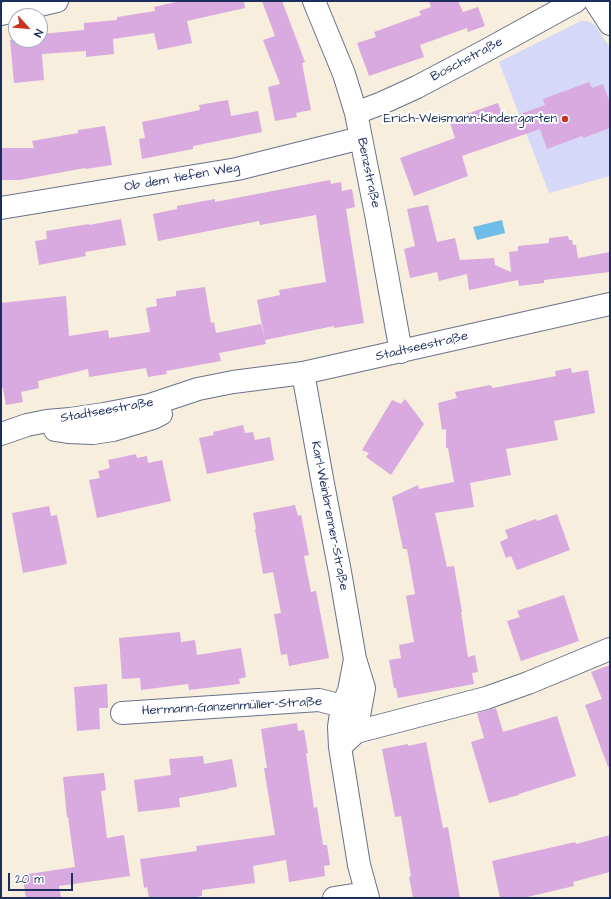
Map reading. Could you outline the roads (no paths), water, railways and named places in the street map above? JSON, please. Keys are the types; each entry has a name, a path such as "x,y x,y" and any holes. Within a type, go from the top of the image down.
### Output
{"street":[{"path":"1,14 57,1"},
{"name":"Benzstraße","path":"314,1 344,74 356,113 401,352"},
{"name":"Boschstraße","path":"356,113 418,87 576,1"},
{"path":"595,1 610,24"},
{"name":"Ob dem tiefen Weg","path":"1,208 237,169 361,138"},
{"name":"Stadtseestraße","path":"1,434 27,425 47,421 104,414 150,405 198,389 233,382 303,373 610,304"},
{"name":"Karl-Weinbrenner-Straße","path":"303,373 355,659 364,688 356,732"},
{"path":"340,747 356,732 486,698 528,683 610,649"},
{"name":"Karl-Weinbrenner-Straße","path":"355,659 349,691 342,706 339,727 340,747 359,865 367,895"},
{"name":"Hermann-Ganzenmüller-Straße","path":"122,713 319,700 342,706"},
{"path":"334,898 367,895"}],"water":[{"path":"502,220 505,233 477,240 473,227"}],"place":[{"name":"Erich-Weismann-Kindergarten","path":"565,119"}]}
